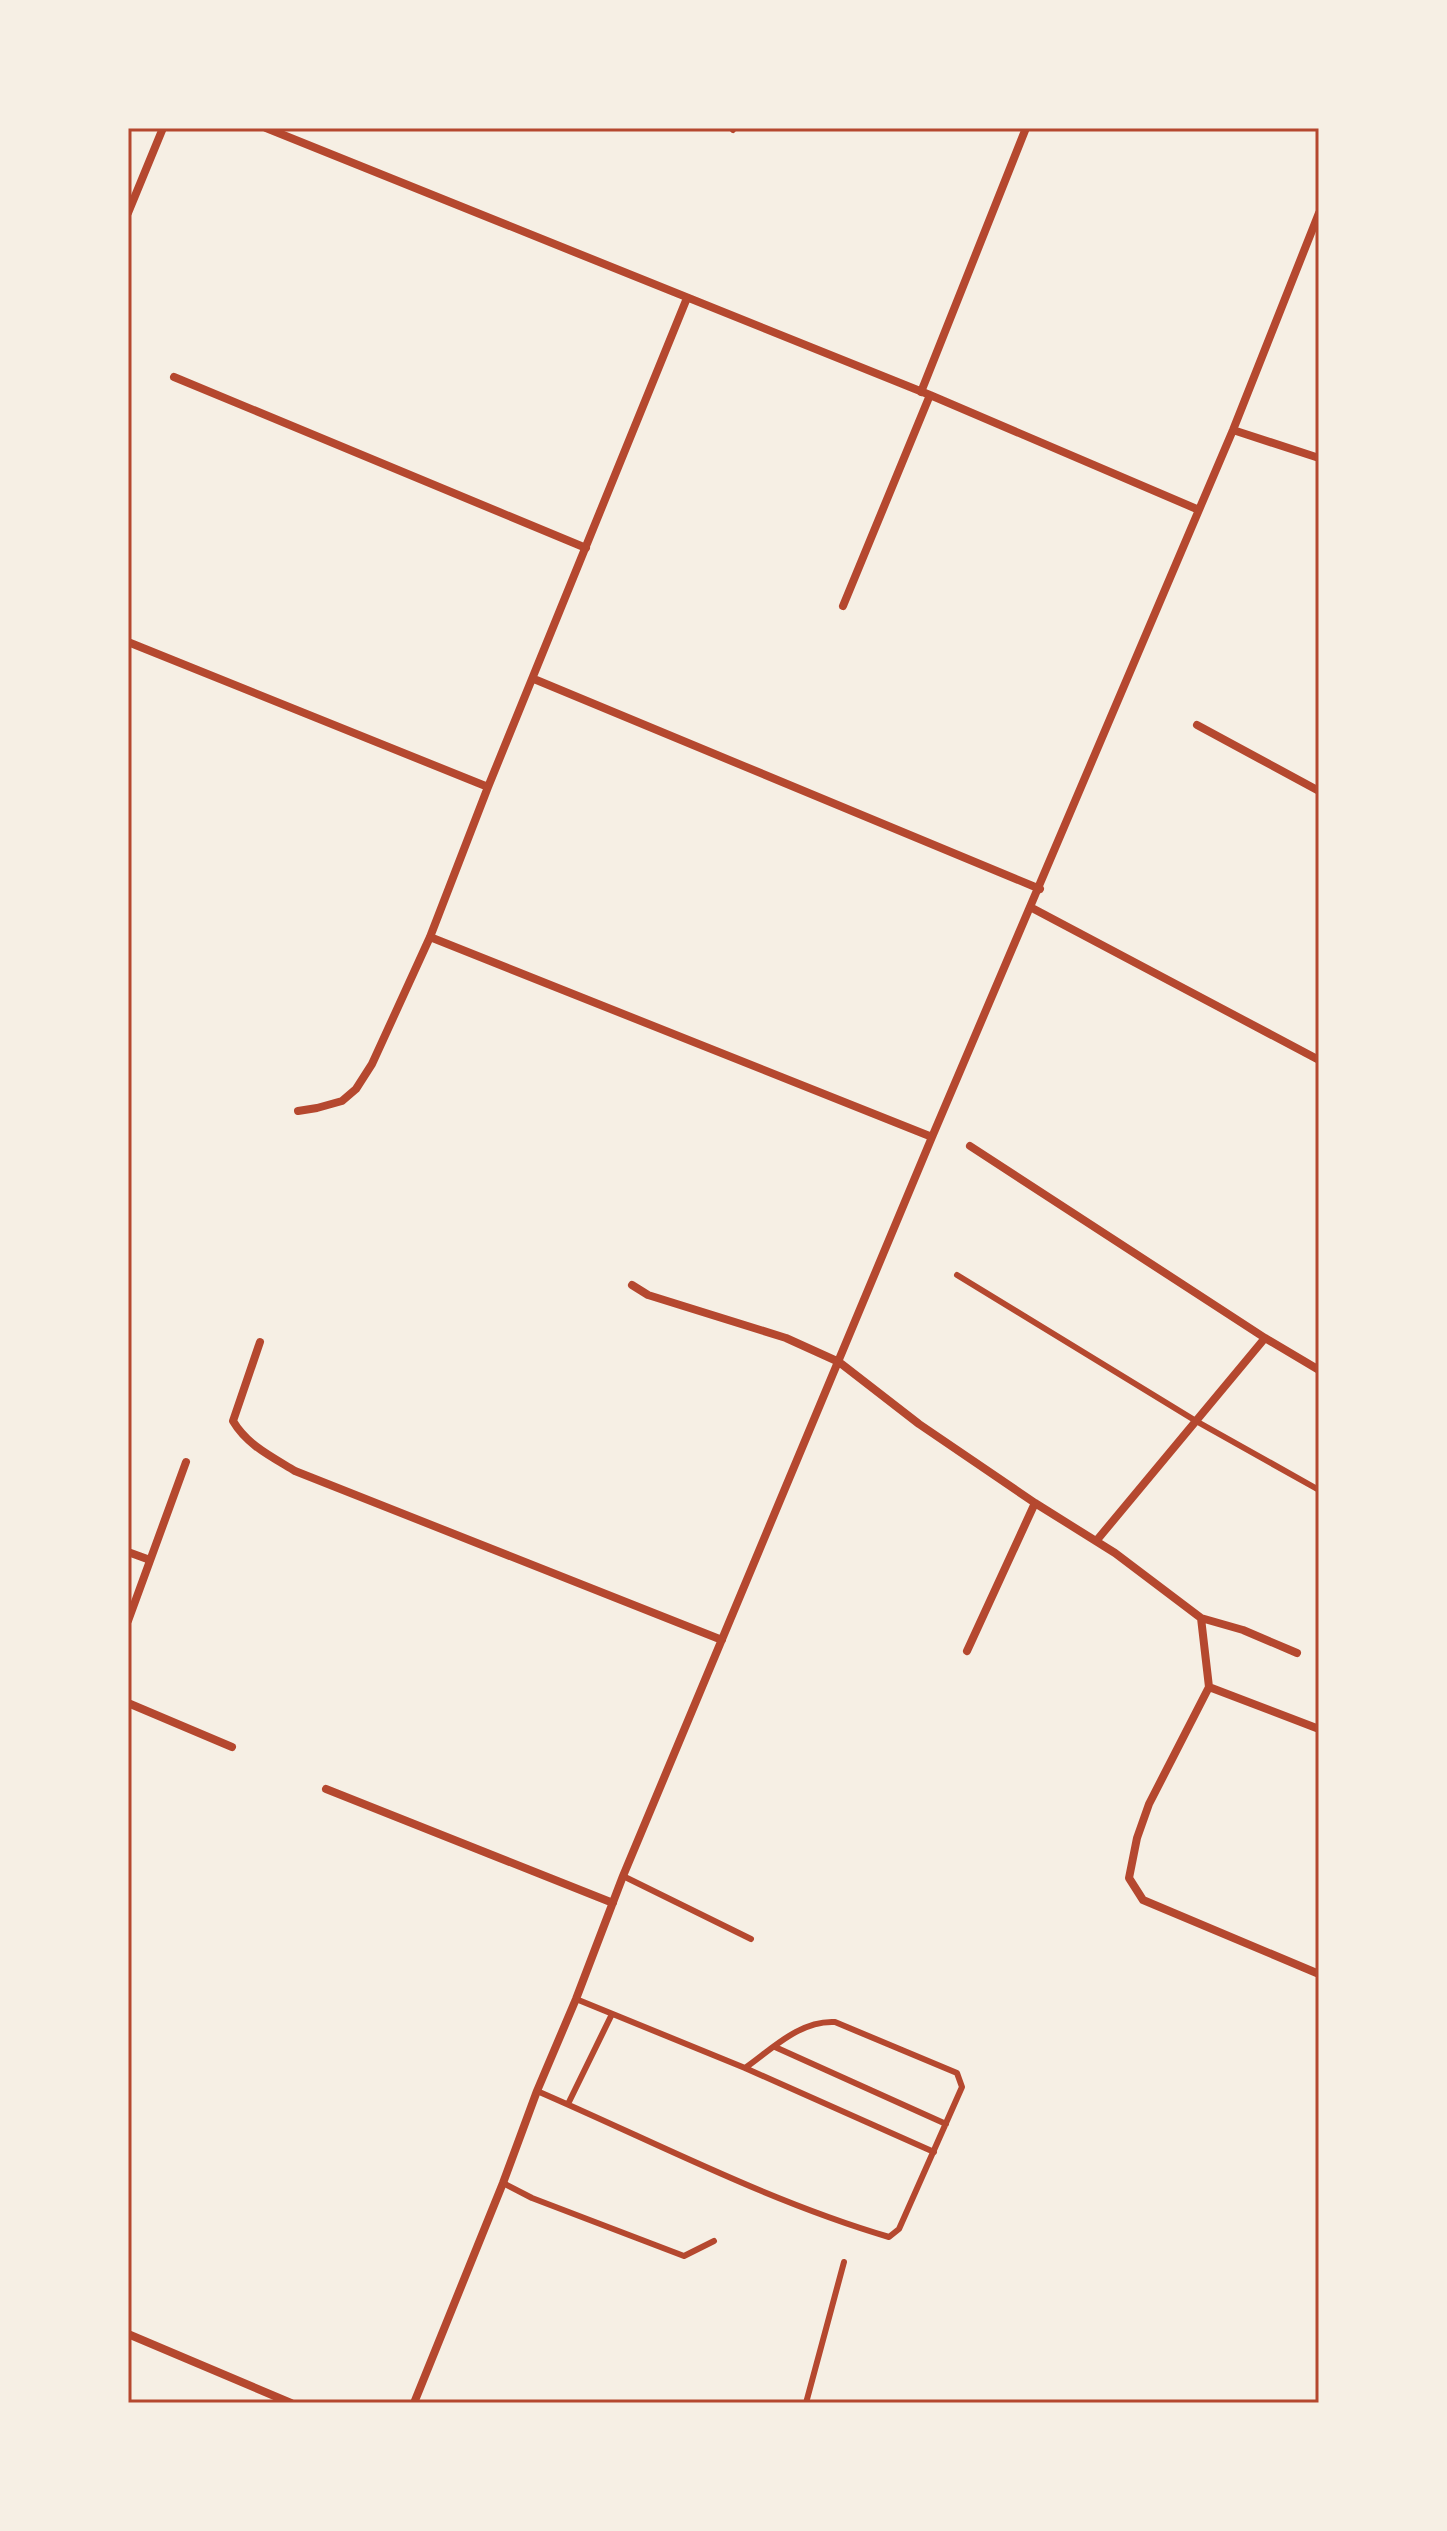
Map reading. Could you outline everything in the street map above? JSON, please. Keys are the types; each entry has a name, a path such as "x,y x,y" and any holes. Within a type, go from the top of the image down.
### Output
{"street":[{"path":"128,213 163,128"},
{"path":"266,128 930,395 1199,510"},
{"path":"921,392 1026,128"},
{"path":"414,2403 623,1876 932,1137 1233,430 1319,213"},
{"path":"298,1111 335,1103 356,1089 372,1064 430,937 687,298"},
{"path":"174,377 586,548"},
{"path":"843,606 930,395"},
{"path":"1233,430 1319,458"},
{"path":"128,642 488,787"},
{"path":"534,679 1040,889"},
{"path":"1197,725 1319,791"},
{"path":"1032,908 1319,1060"},
{"path":"430,937 932,1137"},
{"path":"970,1146 1319,1370"},
{"path":"632,1285 648,1295 786,1338 839,1362 919,1424 1035,1503 1097,1540 1201,1618 1243,1630 1297,1653"},
{"path":"1097,1540 1265,1338"},
{"path":"260,1342 233,1421 241,1436 266,1454 295,1471 722,1640"},
{"path":"128,1621 186,1462"},
{"path":"967,1651 1035,1503"},
{"path":"128,1552 150,1560"},
{"path":"1201,1618 1209,1687 1149,1804 1137,1838 1129,1878 1143,1900 1319,1974"},
{"path":"1209,1687 1319,1729"},
{"path":"128,1703 232,1747"},
{"path":"326,1789 613,1903"},
{"path":"128,2334 291,2403"}],"lane":[{"path":"957,1275 1196,1421 1319,1490"},
{"path":"623,1876 751,1939"},
{"path":"576,1999 745,2068 934,2152"},
{"path":"568,2104 612,2014"},
{"path":"537,2091 699,2165 860,2228 889,2237 899,2229 962,2087 957,2073 835,2022 818,2021 799,2030 745,2068"},
{"path":"775,2047 946,2124"},
{"path":"503,2183 532,2198 684,2256 714,2241"},
{"path":"806,2403 844,2262"}]}
